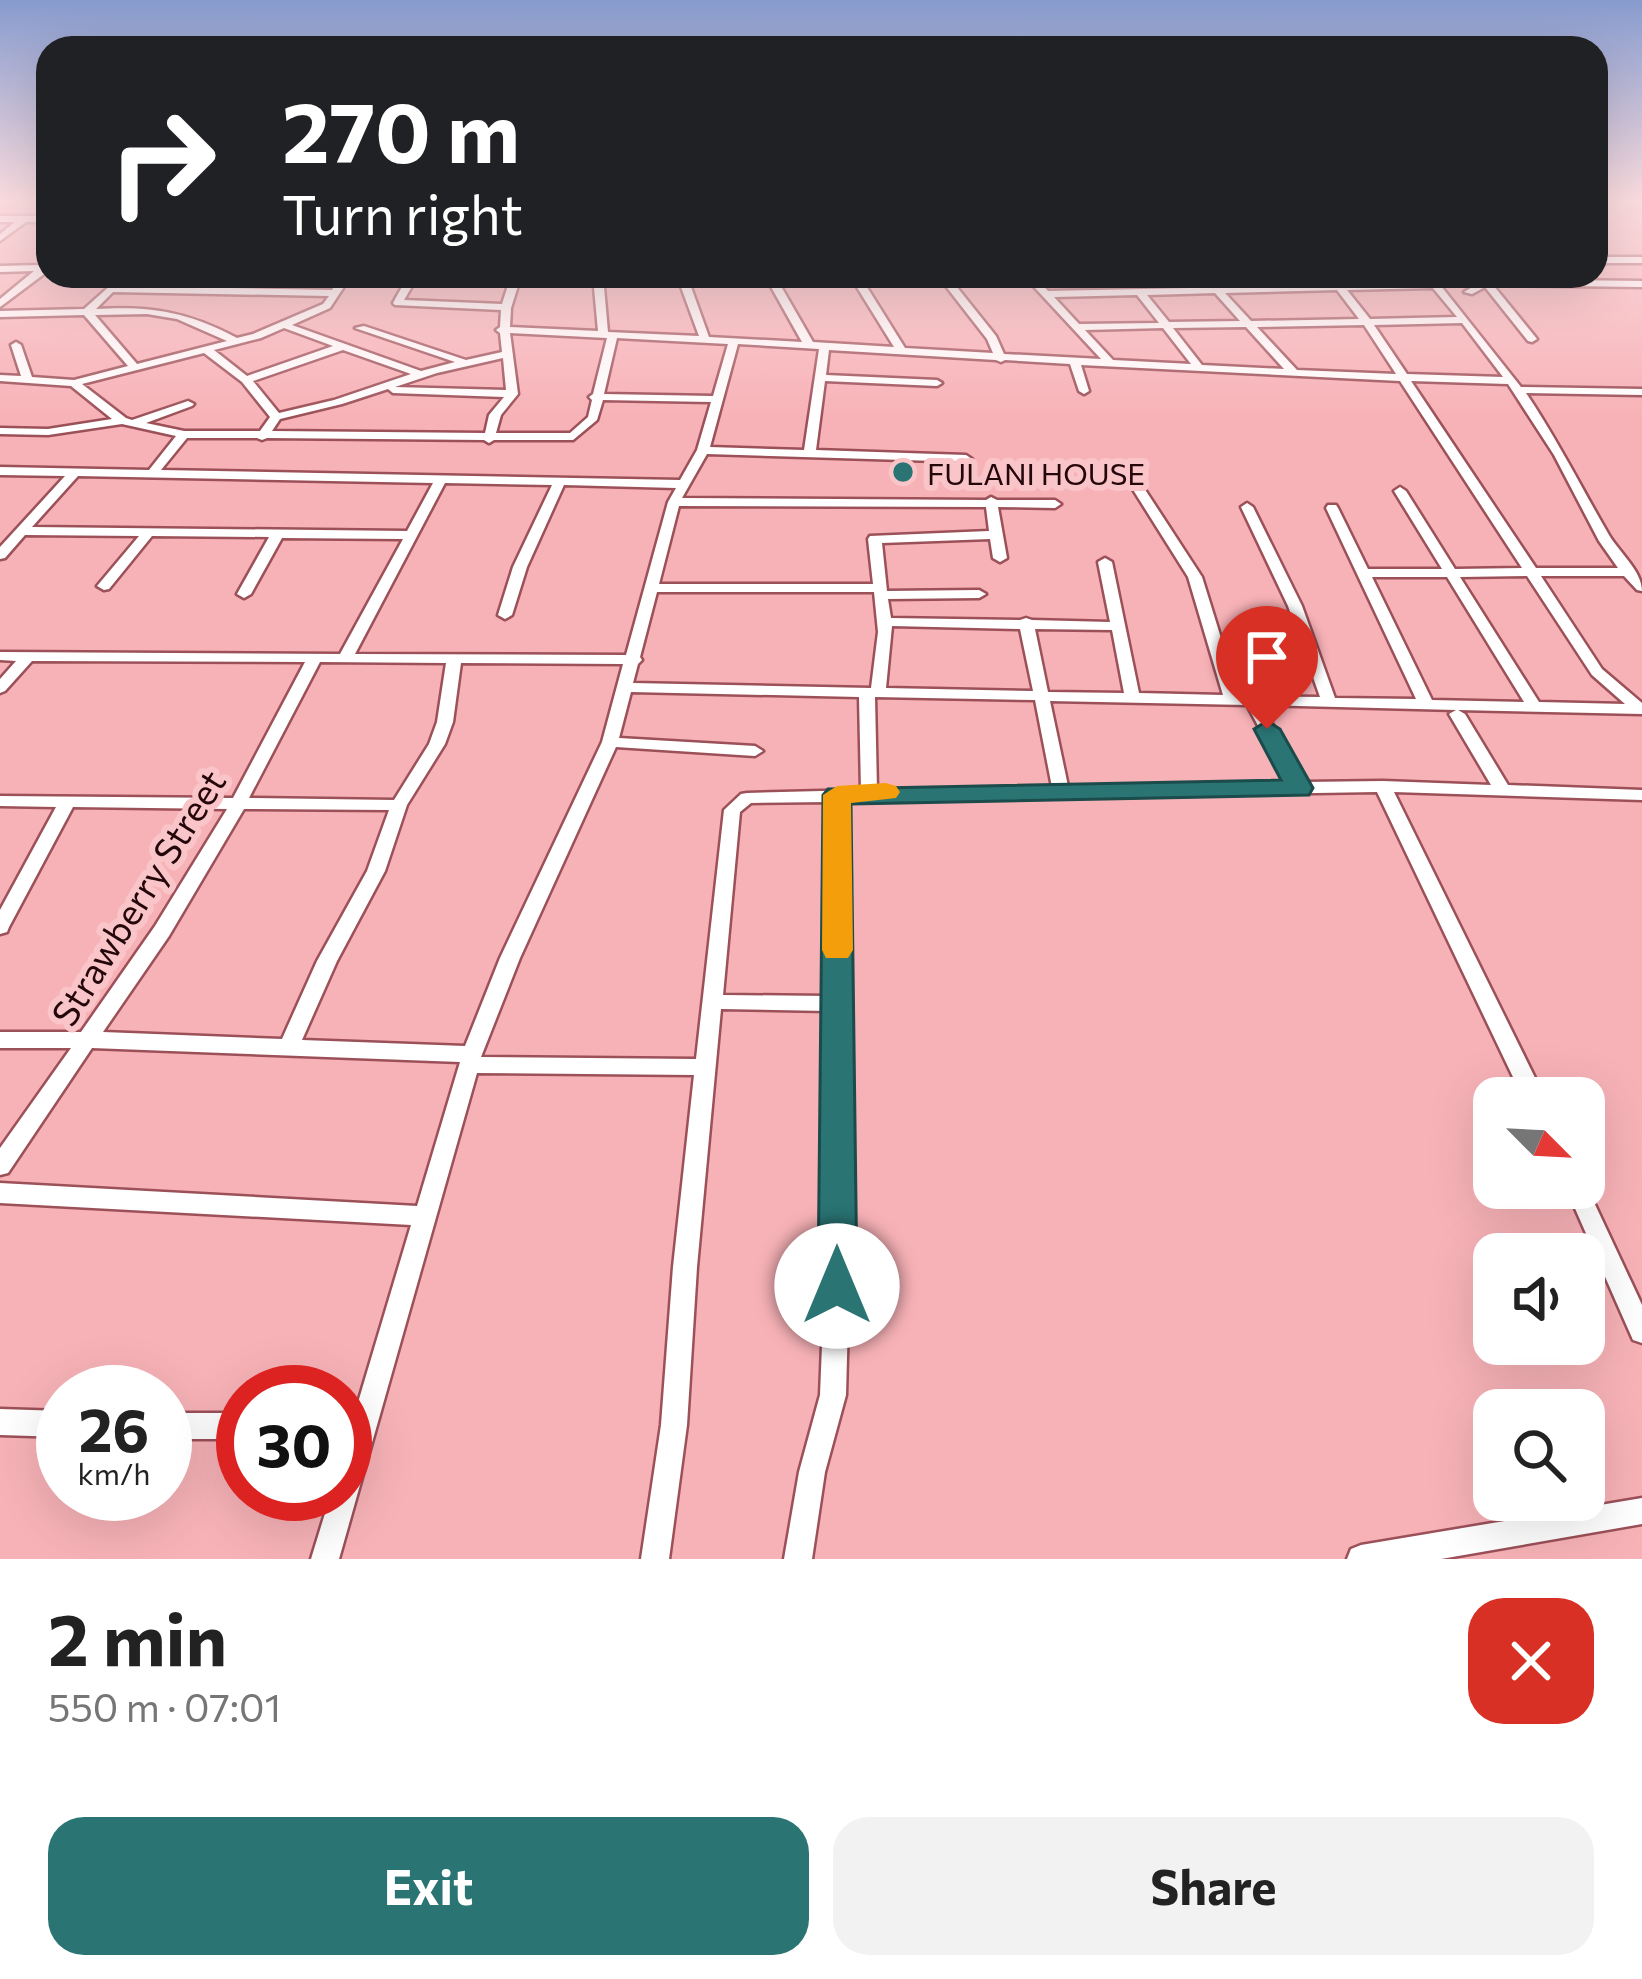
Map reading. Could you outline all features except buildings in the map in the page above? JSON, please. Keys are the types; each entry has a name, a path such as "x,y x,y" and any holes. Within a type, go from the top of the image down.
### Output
{"street":[{"path":"0,304 36,275"},
{"path":"1608,284 1642,284"},
{"path":"87,312 113,288"},
{"path":"270,292 274,288"},
{"path":"2,380 74,383 206,349 287,326 326,306 339,288"},
{"path":"406,288 398,303 503,307"},
{"path":"489,439 495,416 512,394 501,330 503,307 512,288"},
{"path":"74,383 128,422 184,434 573,436 592,421 608,334 600,288"},
{"path":"686,288 704,337"},
{"path":"777,288 810,347"},
{"path":"862,288 902,352"},
{"path":"952,288 992,338 1001,359"},
{"path":"1040,288 1111,364"},
{"path":"1130,288 1166,324 1199,368"},
{"path":"1046,294 1360,288"},
{"path":"1438,288 1514,385 1624,569 1642,587"},
{"path":"1468,292 1475,288"},
{"path":"1491,288 1532,339"},
{"path":"111,290 336,293"},
{"path":"1296,290 1328,322"},
{"path":"1342,290 1534,571 1543,596 1597,672 1641,709"},
{"path":"1219,292 1292,372"},
{"path":"87,312 135,368"},
{"path":"0,314 172,312 235,341"},
{"path":"1079,327 1463,320"},
{"path":"287,326 421,374"},
{"path":"360,328 469,363"},
{"path":"501,330 704,337 1001,359 1642,392"},
{"path":"372,1377 471,1060 510,958 610,742 678,493 703,450 734,342"},
{"path":"16,345 28,381"},
{"path":"246,380 341,347"},
{"path":"809,455 824,348"},
{"path":"206,349 246,380 276,417"},
{"path":"262,436 276,417 508,354"},
{"path":"1075,363 1084,391"},
{"path":"822,378 938,383"},
{"path":"380,389 512,394"},
{"path":"596,397 719,399"},
{"path":"0,431 48,432 128,422 188,404"},
{"path":"151,475 184,434"},
{"path":"703,450 966,459"},
{"path":"0,471 560,481 678,493 1055,504"},
{"path":"0,555 75,472"},
{"path":"346,657 441,480"},
{"path":"506,615 520,567 560,481"},
{"path":"1004,482 1008,502"},
{"path":"1138,488 1195,577 1241,699 1299,788"},
{"path":"1400,490 1534,706"},
{"path":"991,501 1000,558"},
{"path":"1247,507 1295,606 1329,701"},
{"path":"1332,508 1425,702"},
{"path":"22,531 410,535"},
{"path":"104,586 149,532"},
{"path":"869,792 872,692 885,622 878,536 996,535"},
{"path":"244,594 277,536"},
{"path":"1105,562 1133,700"},
{"path":"1365,572 1642,566"},
{"path":"652,588 979,594"},
{"path":"885,622 1117,626"},
{"path":"1026,622 1060,791"},
{"path":"0,656 635,660"},
{"name":"Strawberry Street","path":"0,1166 134,976 238,804 316,656"},
{"path":"0,688 27,657"},
{"path":"288,1049 326,961 376,871 399,805 446,722 454,658"},
{"path":"628,687 1641,709"},
{"path":"1457,714 1502,790"},
{"path":"610,742 754,751"},
{"path":"1383,787 1524,1077"},
{"path":"655,1559 674,1425 733,810 747,798 869,792 1383,787 1642,795"},
{"path":"798,1559 812,1472 833,1395 837,795"},
{"path":"0,801 399,805"},
{"path":"0,927 68,802"},
{"path":"715,1002 836,1004"},
{"path":"0,1040 191,1041 471,1060 706,1067"},
{"path":"0,1193 425,1216"},
{"path":"1586,1209 1642,1332"},
{"path":"0,1422 36,1423"},
{"path":"1361,1559 1642,1511"},
{"path":"326,1559 335,1521"}],"slow traffic":[{"path":"837,950 837,795 886,792"}],"place":[{"name":"FULANI HOUSE","path":"903,472"}],"route":[{"path":"837,1286 837,795 1299,788 1267,729"}]}
